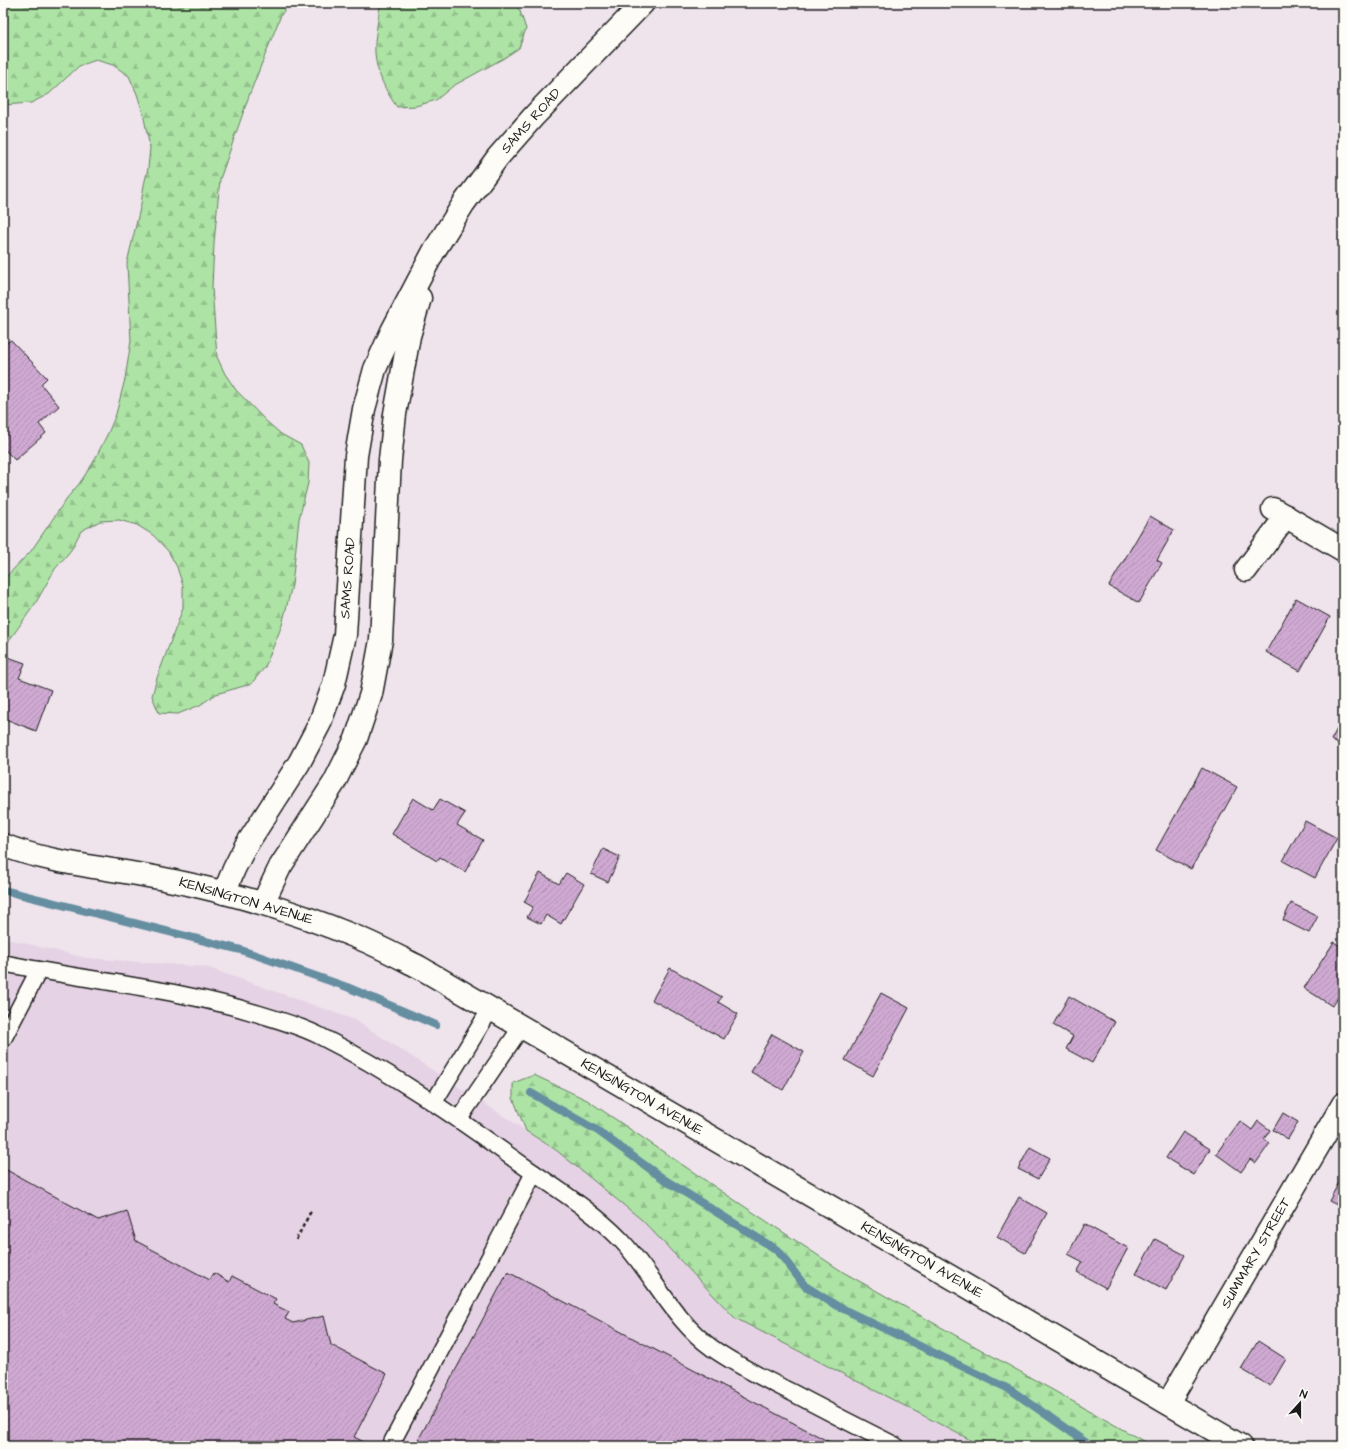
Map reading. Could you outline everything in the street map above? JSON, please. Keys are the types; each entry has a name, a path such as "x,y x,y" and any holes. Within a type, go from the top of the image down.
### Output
{"street":[{"name":"SAMS ROAD","path":"224,893 245,847 299,763 315,732 334,684 345,636 356,456 364,409 376,369 392,331 434,251 464,203 498,157 549,100 643,3"},
{"name":"SAMS ROAD","path":"263,903 280,867 334,783 356,739 371,694 381,640 390,460 395,414 409,336 434,251"},
{"path":"1246,570 1280,513 1343,550"},
{"name":"KENSINGTON AVENUE","path":"3,845 17,851 168,880 263,903 360,939 419,967 1241,1446"},
{"name":"SUMMARY STREET","path":"1168,1403 1343,1104"}],"lane":[{"path":"3,963 174,992 225,1003 275,1018 316,1034 359,1057 434,1102 595,1216 621,1240 642,1264 686,1324 710,1347 744,1369 896,1446"},
{"path":"3,1039 39,970"},
{"path":"434,1102 491,1008"},
{"path":"459,1119 522,1026"},
{"path":"390,1446 534,1172"}],"path":[{"path":"296,1240 311,1211"}],"shaded area":[{"path":"3,938 86,958 206,967 355,1020 556,1150 642,1220 735,1318 982,1446 3,1446"}],"green space":[{"path":"3,3 289,3 281,15 250,93 220,179 214,243 212,288 217,357 225,374 236,390 266,421 281,434 301,445 309,463 308,483 299,519 292,585 282,625 265,667 251,684 216,694 200,705 178,714 159,713 152,696 157,678 183,608 183,586 177,567 168,551 153,535 137,525 119,520 100,521 81,531 71,550 55,569 35,604 3,649 3,580 31,551 67,498 79,484 93,463 116,414 125,379 131,341 127,263 141,204 150,148 143,113 129,76 113,65 96,60 79,66 49,94 31,103 3,105"},
{"path":"380,3 515,3 520,11 526,29 519,48 453,86 436,100 416,106 397,107 382,82 377,67 375,40"},
{"path":"534,1075 587,1100 843,1272 1152,1446 982,1446 735,1318 642,1220 556,1150 526,1131 513,1098 513,1083"}],"building":[{"path":"11,340 47,378 41,384 59,406 39,424 46,433 15,460 3,448 3,342 5,344"},
{"path":"1150,516 1174,530 1157,560 1162,563 1139,603 1109,586"},
{"path":"1296,598 1330,617 1300,671 1266,652"},
{"path":"5,656 25,663 19,678 51,690 36,731 3,718 3,662"},
{"path":"1343,718 1343,747 1331,740"},
{"path":"1202,768 1237,787 1191,869 1156,850"},
{"path":"413,798 433,810 440,799 465,813 457,825 483,840 465,872 440,857 437,861 392,834"},
{"path":"1305,821 1337,838 1315,878 1283,861"},
{"path":"603,849 620,857 608,882 591,874"},
{"path":"540,873 559,884 566,873 584,884 561,924 546,915 541,924 527,917 533,907 524,902"},
{"path":"1291,903 1318,916 1309,933 1283,920"},
{"path":"1334,942 1343,948 1343,990 1332,1006 1304,988"},
{"path":"670,968 722,997 718,1002 738,1014 724,1039 652,1000"},
{"path":"881,993 909,1008 873,1076 845,1060"},
{"path":"1069,996 1115,1022 1092,1063 1066,1049 1073,1036 1053,1025"},
{"path":"772,1034 804,1052 783,1090 751,1072"},
{"path":"1283,1113 1298,1122 1288,1139 1273,1130"},
{"path":"1240,1121 1252,1130 1258,1121 1270,1130 1264,1139 1270,1143 1256,1163 1250,1159 1241,1172 1216,1154"},
{"path":"1183,1132 1210,1149 1194,1175 1166,1158"},
{"path":"1030,1147 1050,1158 1038,1179 1018,1169"},
{"path":"3,1168 98,1220 127,1211 136,1241 210,1280 214,1273 229,1282 232,1276 276,1299 273,1304 289,1312 285,1319 293,1323 324,1316 331,1345 387,1374 354,1437 366,1443 364,1446 3,1446"},
{"path":"1343,1175 1343,1208 1329,1201"},
{"path":"1019,1197 1047,1213 1025,1253 997,1237"},
{"path":"1084,1224 1128,1248 1106,1288 1077,1272 1083,1262 1068,1254"},
{"path":"1155,1239 1185,1255 1166,1290 1136,1274"},
{"path":"508,1272 837,1446 415,1446"},
{"path":"1258,1341 1286,1359 1270,1386 1241,1369"}],"waterway":[{"path":"3,890 241,950 347,987 436,1025"},
{"path":"531,1093 598,1131 665,1180 777,1250 805,1286 837,1306 1011,1390 1091,1446"}]}
